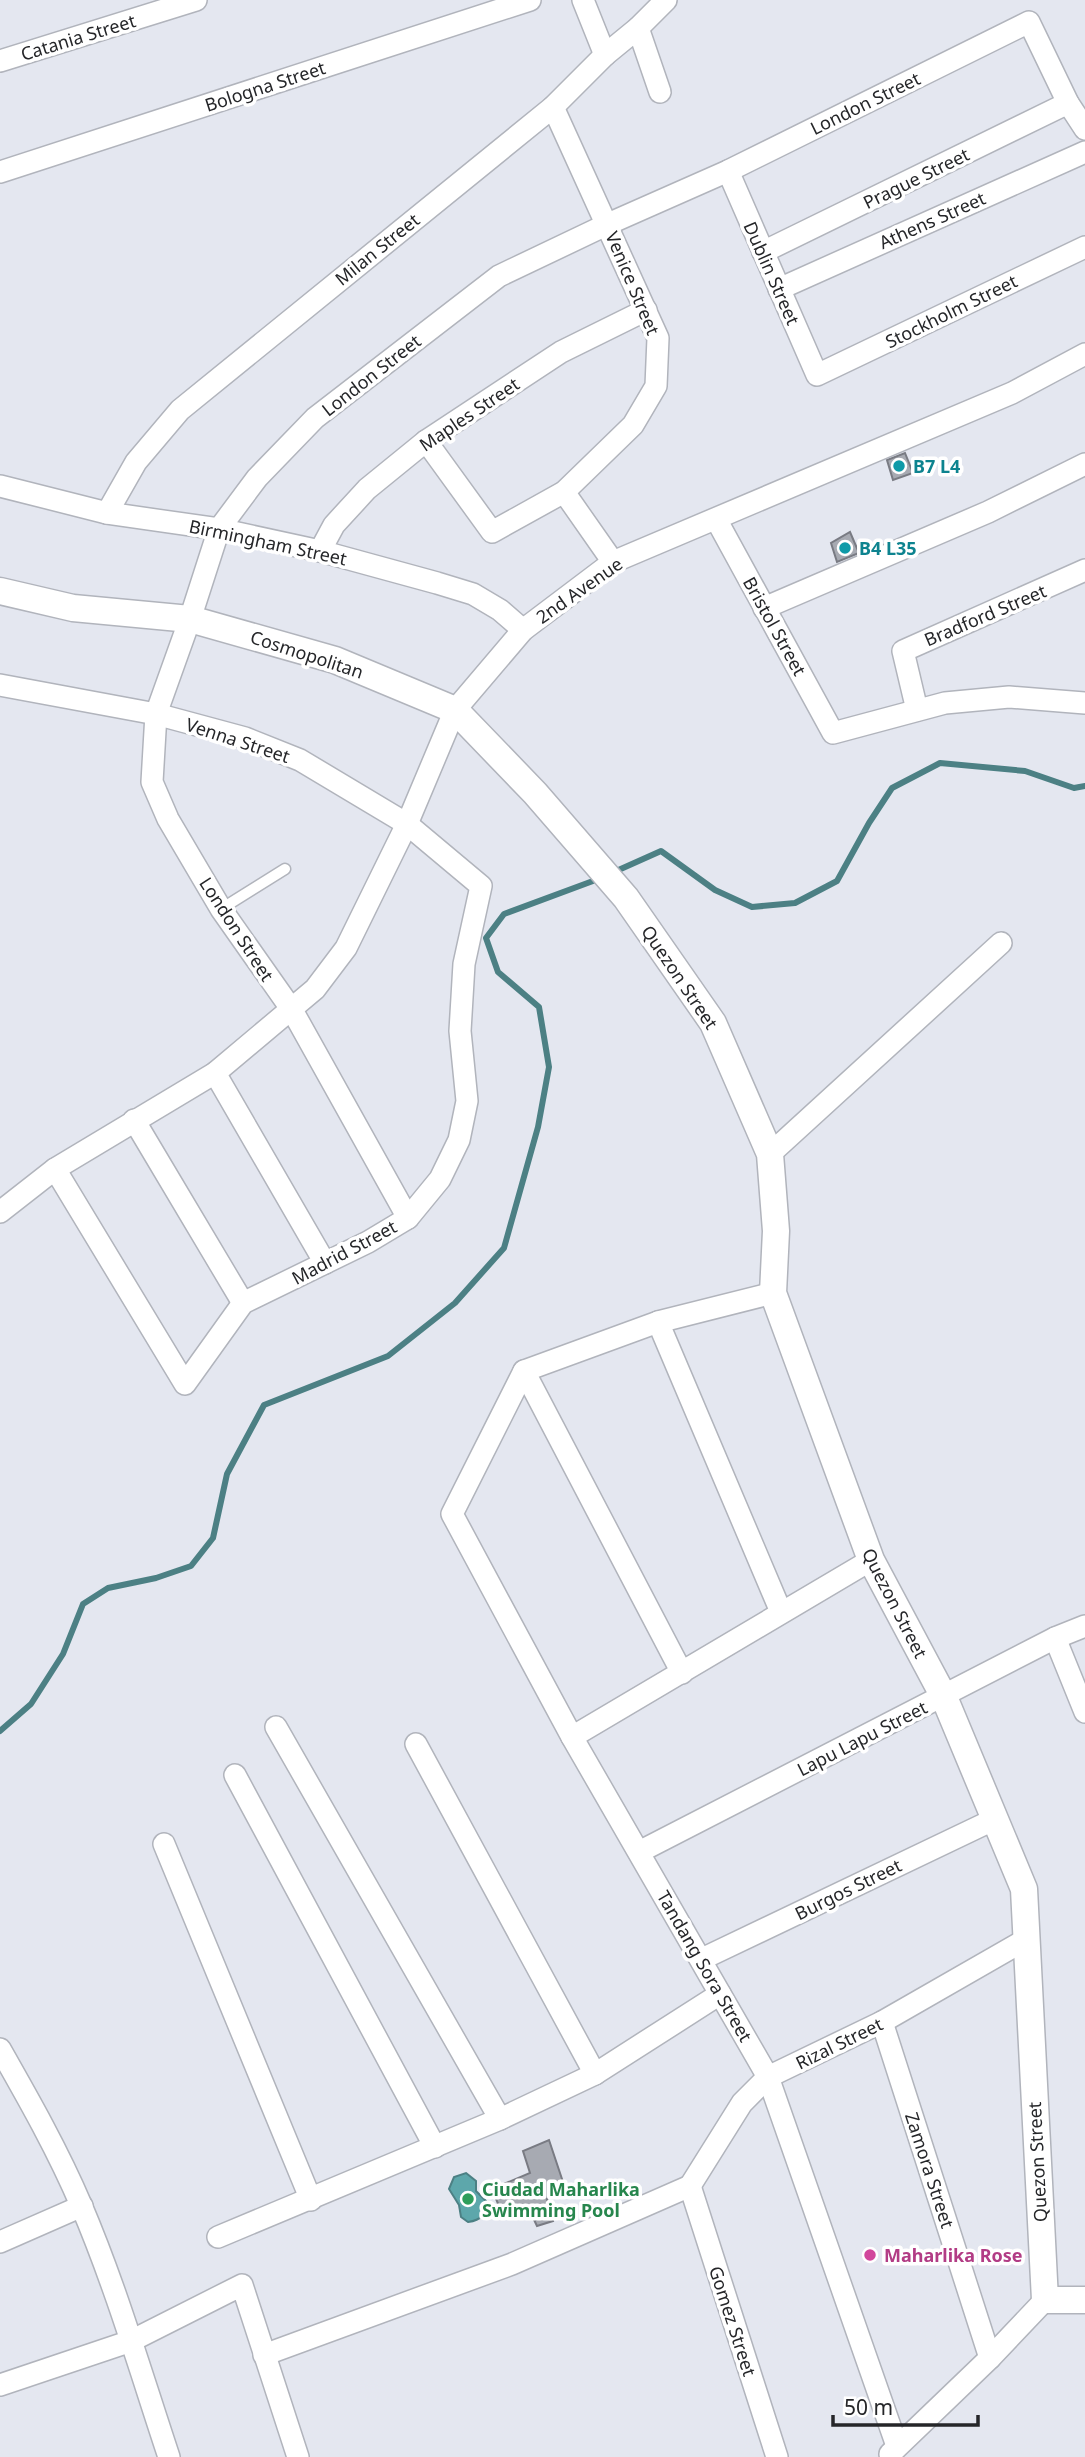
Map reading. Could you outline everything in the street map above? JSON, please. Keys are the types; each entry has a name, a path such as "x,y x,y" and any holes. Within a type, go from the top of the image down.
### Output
{"street":[{"name":"Catania Street","path":"0,61 196,0"},
{"name":"Bologna Street","path":"0,172 530,0"},
{"path":"583,0 605,55"},
{"name":"Milan Street","path":"107,513 136,462 180,410 553,107 666,0"},
{"name":"London Street","path":"408,1218 292,1010 221,909 168,819 152,782 156,714 219,529 257,478 315,418 499,276 728,171 1029,22 1068,103"},
{"path":"638,28 660,92"},
{"path":"1068,103 1085,129"},
{"name":"Prague Street","path":"763,252 1068,103"},
{"name":"Venice Street","path":"426,442 492,532 564,492 633,425 656,386 658,338 553,107"},
{"name":"Athens Street","path":"779,289 1085,152"},
{"name":"Dublin Street","path":"728,171 817,375"},
{"name":"Stockholm Street","path":"817,375 1085,247"},
{"name":"Maples Street","path":"320,551 334,525 367,489 426,442 561,352 646,310"},
{"name":"2nd Avenue","path":"0,1212 55,1169 215,1073 315,989 346,948 407,824 455,710 523,630 613,562 1012,393 1085,354"},
{"path":"764,608 988,512 1085,464"},
{"name":"Birmingham Street","path":"0,486 107,513 219,529 320,551 472,594 500,610 523,630"},
{"path":"564,492 613,562"},
{"name":"Bristol Street","path":"716,519 834,733 918,710"},
{"name":"Bradford Street","path":"918,710 902,651 1085,570"},
{"name":"Cosmopolitan","path":"0,591 73,608 190,619 335,660 455,710 535,793 590,856"},
{"name":"Venna Street","path":"0,685 156,714 246,738 300,760 407,824 481,887"},
{"path":"918,710 945,703 1009,697 1085,703"},
{"name":"Quezon Street","path":"590,856 626,898 713,1023 770,1154 776,1231 773,1293 871,1560 944,1697 1024,1889 1045,2300"},
{"name":"Madrid Street","path":"55,1169 185,1384 243,1303 368,1242 408,1218 440,1179 459,1140 467,1101 460,1031 464,964 481,887"},
{"path":"770,1154 1001,943"},
{"path":"215,1073 325,1263"},
{"path":"134,1120 243,1303"},
{"path":"682,1673 524,1371 658,1322 773,1293"},
{"path":"658,1322 781,1612"},
{"name":"Tandang Sora Street","path":"524,1371 452,1514 572,1737 768,2077 892,2452"},
{"path":"572,1737 871,1560"},
{"name":"Lapu Lapu Street","path":"639,1852 1085,1626"},
{"path":"1055,1639 1085,1712"},
{"path":"276,1727 500,2119"},
{"path":"416,1744 595,2074"},
{"path":"235,1775 435,2147"},
{"name":"Burgos Street","path":"702,1959 995,1819"},
{"path":"164,1844 311,2200"},
{"name":"Rizal Street","path":"690,2186 742,2103 768,2077 882,2022 1025,1940"},
{"path":"218,2237 500,2119 595,2074 720,1994"},
{"name":"Zamora Street","path":"882,2022 990,2358"},
{"path":"0,2049 7,2075 48,2133 82,2206 169,2457"},
{"path":"264,2354 512,2264 690,2186"},
{"name":"Gomez Street","path":"690,2186 777,2457"},
{"path":"0,2242 82,2206"},
{"path":"0,2385 131,2341 242,2285 298,2457"},
{"path":"892,2452 990,2358 1045,2300 1085,2300"}],"lane":[{"path":"221,909 285,869"}],"water":[{"name":"Ciudad Maharlika Swimming Pool","path":"466,2173 476,2181 476,2191 486,2201 482,2216 468,2222 461,2217 459,2205 449,2189 454,2177"}],"building":[{"name":"B7 L4","path":"905,453 913,473 893,480 887,460"},
{"name":"B4 L35","path":"850,532 859,553 837,562 831,543"},
{"path":"549,2140 565,2188 547,2199 553,2221 537,2226 528,2207 503,2216 492,2189 530,2173 523,2151"}],"waterway":[{"path":"614,872 661,851 715,890 752,907 795,903 837,881 892,788 940,763 1025,771 1074,788 1085,786"},
{"path":"0,1731 31,1704 63,1654 83,1604 108,1588 156,1578 191,1566 213,1538 227,1474 264,1405 388,1356 455,1303 504,1248 538,1127 549,1067 539,1007 498,972 486,938 504,914 601,878"}],"place":[{"name":"B7 L4","path":"899,466"},
{"name":"B4 L35","path":"845,548"},
{"name":"Ciudad Maharlika Swimming Pool","path":"468,2199"},
{"name":"Maharlika Rose","path":"870,2255"}]}
